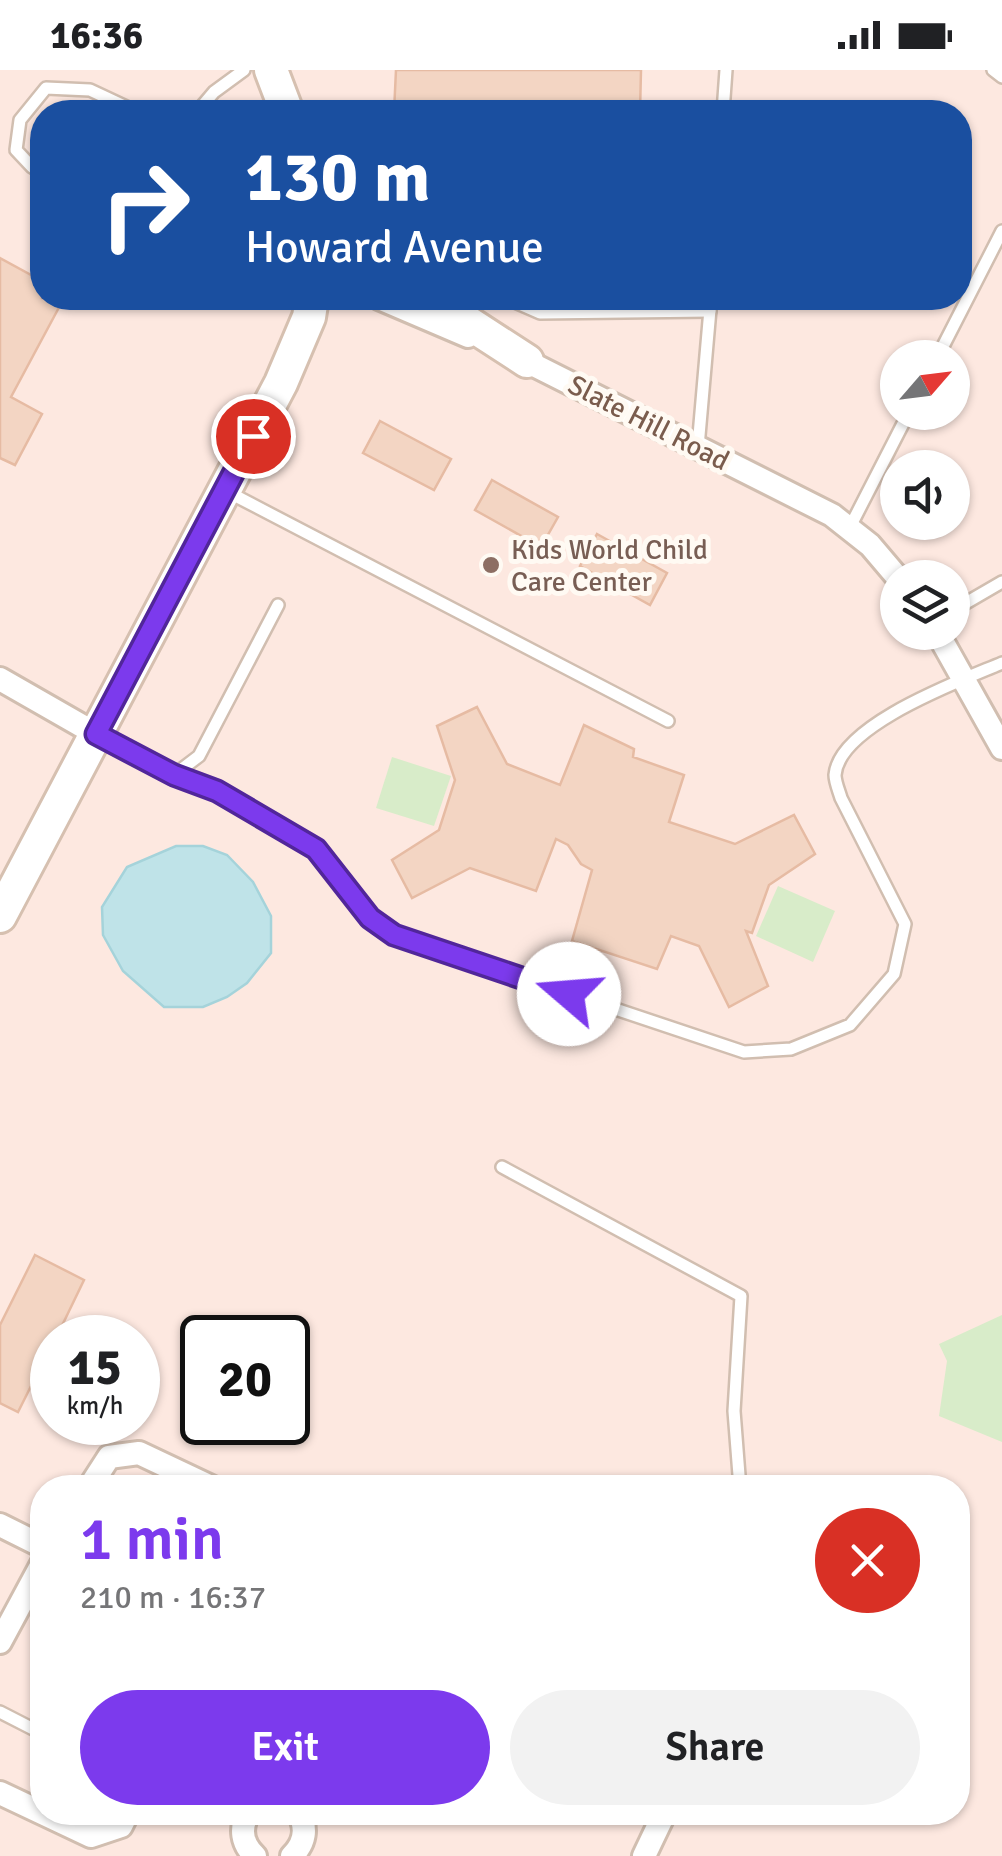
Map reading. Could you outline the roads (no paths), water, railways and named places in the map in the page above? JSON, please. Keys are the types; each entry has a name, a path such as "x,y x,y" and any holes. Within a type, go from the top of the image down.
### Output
{"street":[{"path":"0,916 293,358 308,310"},
{"name":"Slate Hill Road","path":"407,310 527,361 810,504 850,527 881,560"},
{"path":"448,310 527,361"},
{"path":"948,650 1002,748"},
{"path":"0,679 96,734"},
{"path":"97,1475 108,1457 139,1453 186,1475"},
{"path":"0,1525 30,1540"},
{"path":"0,1642 30,1586"},
{"path":"0,1793 30,1807"},
{"path":"68,1825 91,1836 122,1825"},
{"path":"244,1825 244,1842 255,1856"},
{"path":"302,1825 303,1853"},
{"path":"644,1856 659,1825"}],"lane":[{"path":"208,100 244,70"},
{"path":"993,70 1002,77"},
{"path":"726,100 729,72"},
{"path":"36,100 46,88 90,90 111,100"},
{"path":"30,108 20,120 16,150 30,165"},
{"path":"972,290 1002,231"},
{"path":"533,310 540,313 597,310"},
{"path":"698,447 710,310"},
{"path":"946,340 962,310"},
{"path":"850,527 900,430"},
{"path":"224,490 668,721"},
{"path":"970,601 1002,582"},
{"path":"174,775 199,756 278,605"},
{"path":"96,734 174,775 217,791 316,849 370,918 394,935 744,1052 791,1049 850,1025 894,974 904,924 841,798 834,778 841,756 880,718 1002,663"},
{"path":"502,1167 741,1296 734,1410 739,1475"},
{"path":"0,1712 30,1727"}],"water":[{"path":"176,846 203,846 227,855 253,882 271,916 271,953 247,983 203,1007 164,1007 123,971 103,935 102,907 127,867"}],"place":[{"name":"Kids World Child Care Center","path":"491,565"}]}
